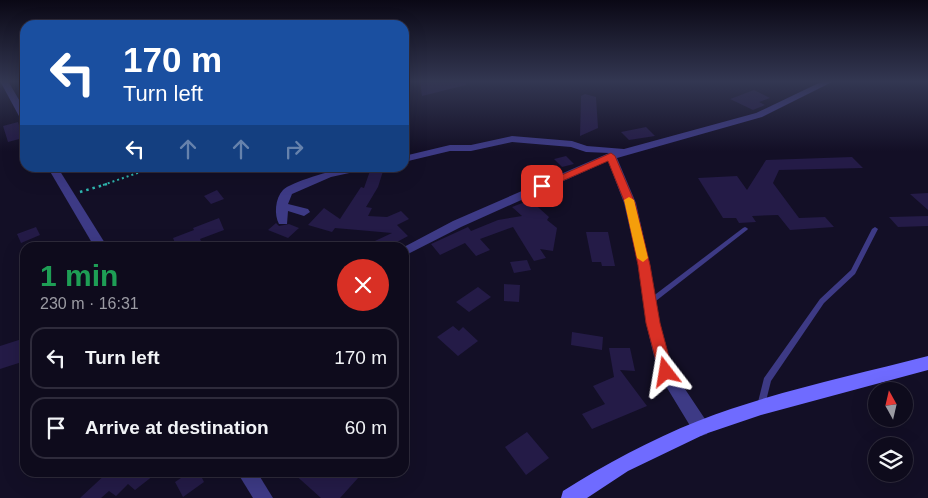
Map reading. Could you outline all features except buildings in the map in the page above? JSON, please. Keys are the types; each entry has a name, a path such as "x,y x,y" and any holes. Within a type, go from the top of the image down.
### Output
{"main road":[{"path":"570,498 622,465 700,428 761,407 928,363"}],"street":[{"path":"409,249 457,224 616,154 759,115 781,104"},
{"path":"409,158 450,148 471,148 512,139 538,140 616,154"},
{"path":"616,154 630,203 666,372 700,428"},
{"path":"55,172 98,242"},
{"path":"283,221 282,206 287,192 309,184 322,172"},
{"path":"282,206 304,212"},
{"path":"249,477 264,498"}],"lane":[{"path":"650,302 745,229"},
{"path":"761,407 767,380 822,301 853,272 875,229"}],"path":[{"path":"68,195 141,172"}],"slow traffic":[{"path":"629,200 643,258"}],"route":[{"path":"542,186 611,156 630,203 644,265 653,323 666,372"}]}
